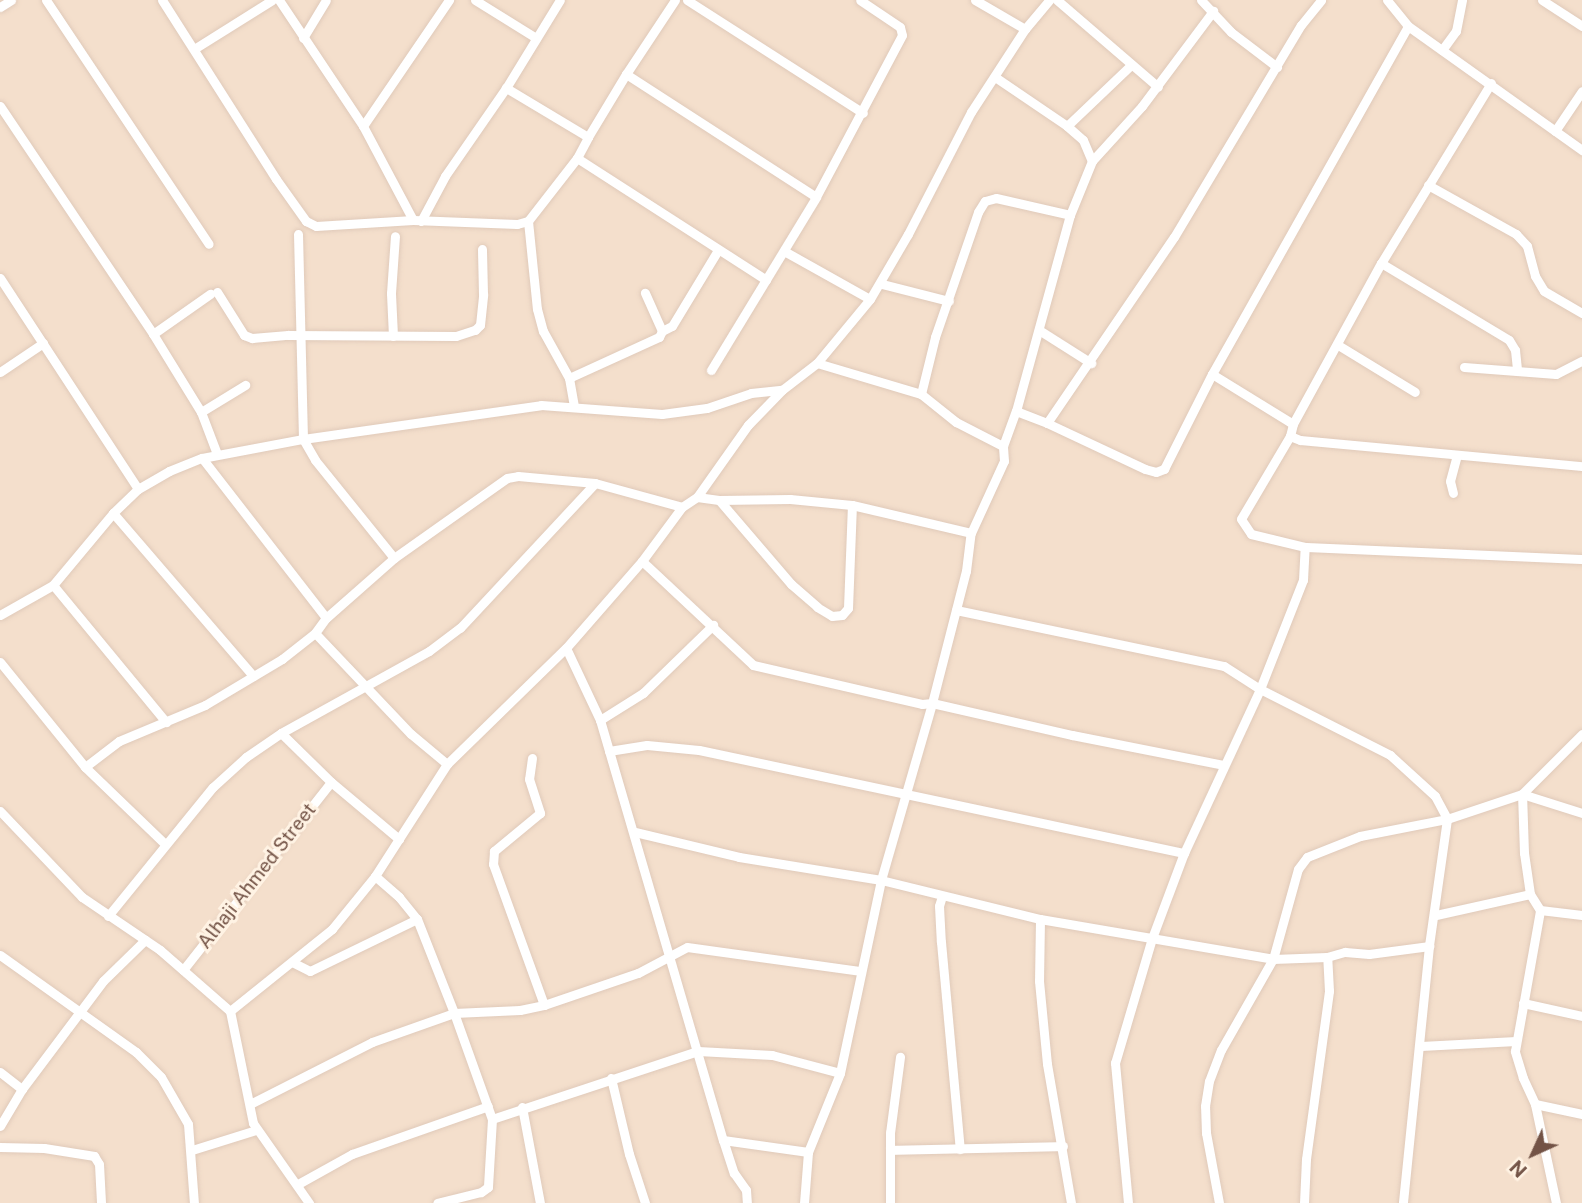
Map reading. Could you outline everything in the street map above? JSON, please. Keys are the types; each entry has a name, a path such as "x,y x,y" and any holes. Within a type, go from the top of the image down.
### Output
{"street":[{"path":"0,7 10,0"},
{"path":"46,0 209,244"},
{"path":"162,0 276,179 310,225 417,221 517,224 528,221 577,158 626,74 675,0"},
{"path":"194,49 272,0"},
{"path":"279,0 363,126 417,221"},
{"path":"303,38 326,0"},
{"path":"363,126 449,0"},
{"path":"475,0 536,38"},
{"path":"417,221 506,88 560,0"},
{"path":"687,0 863,113"},
{"path":"711,370 816,197 863,113 902,31 859,0"},
{"path":"975,0 1025,29"},
{"path":"230,1012 332,929 375,876 447,764 566,648 642,561 682,507 697,497 748,425 782,390 817,363 870,299 882,284 971,112 1025,29 1049,0"},
{"path":"1057,0 1157,87"},
{"path":"1047,423 1091,363 1174,237 1300,25 1321,0"},
{"path":"1387,0 1408,26 1582,150"},
{"path":"1442,50 1456,30 1462,0"},
{"path":"1542,0 1582,26"},
{"path":"804,1203 808,1152 840,1073 859,971 881,880 932,703 956,610 971,533 1004,461 1003,446 1016,411 1070,215 1092,161 1157,87 1209,4 1231,32 1277,67"},
{"path":"1016,411 1156,472 1164,470 1212,374 1408,26"},
{"path":"1067,126 1131,65"},
{"path":"626,74 816,197"},
{"path":"995,77 1067,126 1083,141 1092,161"},
{"path":"1490,83 1381,263 1293,424 1290,436 1241,522 1251,534 1305,547 1582,559"},
{"path":"506,88 588,136"},
{"path":"1555,131 1582,92"},
{"path":"0,106 153,334 201,412 218,454"},
{"path":"577,158 766,280"},
{"path":"1428,186 1516,234 1527,246 1535,276 1544,291 1582,313"},
{"path":"921,394 935,337 978,212 985,201 996,198 1070,215"},
{"path":"528,221 537,309 543,331 569,378 574,406"},
{"path":"298,234 303,439 315,460 394,558"},
{"path":"393,336 391,293 395,236"},
{"path":"153,334 214,293 248,337 456,336 475,330 481,316 482,249"},
{"path":"569,378 657,338 662,331 672,326 718,250"},
{"path":"784,251 870,299"},
{"path":"1381,263 1509,340 1515,350 1517,370"},
{"path":"0,278 138,489"},
{"path":"882,284 949,301"},
{"path":"645,293 662,331"},
{"path":"1039,330 1091,363"},
{"path":"0,372 44,343"},
{"path":"1338,345 1415,392"},
{"path":"1464,366 1556,374 1582,362"},
{"path":"817,363 921,394 956,422 1003,446"},
{"path":"1212,374 1293,424"},
{"path":"201,412 245,385"},
{"path":"0,615 52,585 113,513 138,489 169,471 202,458 303,439 541,405 662,414 707,408 751,393 782,390"},
{"path":"1290,436 1300,440 1582,466"},
{"path":"1453,493 1450,481 1457,455"},
{"path":"202,458 326,618"},
{"path":"85,767 119,741 205,705 253,676 315,633 326,618 394,558 507,478 518,476 595,483 682,507"},
{"path":"108,916 213,787 246,757 281,733 429,651 460,628 595,483"},
{"path":"697,497 719,500 790,499 852,505 971,533"},
{"path":"719,500 791,584 817,607 832,616 842,615 848,608 852,505"},
{"path":"113,513 253,676"},
{"path":"1128,1203 1115,1063 1152,938 1185,853 1259,689 1303,580 1305,547"},
{"path":"642,561 753,664 922,704 932,703 1058,733 1223,765"},
{"path":"52,585 166,722"},
{"path":"956,610 1224,666 1259,689 1390,755 1435,796 1447,819 1436,915 1429,946 1421,1046 1403,1203"},
{"path":"600,720 643,693 713,625"},
{"path":"315,633 411,734 447,764"},
{"path":"566,648 600,720 635,832 723,1140 734,1172 746,1190 747,1203"},
{"path":"0,662 85,767 165,844"},
{"path":"281,733 331,782 399,839"},
{"path":"1219,1203 1206,1133 1209,1081 1221,1050 1273,958 1288,897 1298,869 1307,857 1360,836 1447,819 1522,794 1582,734"},
{"path":"609,751 647,745 699,750 1185,853"},
{"path":"532,758 529,779 540,813 494,851 493,864 544,1005"},
{"name":"Alhaji Ahmed Street","path":"183,970 331,782"},
{"path":"1522,794 1582,813"},
{"path":"1522,794 1524,853 1530,894 1541,909 1582,915"},
{"path":"0,811 82,897 145,940 230,1012 256,1130 298,1184 306,1201"},
{"path":"635,832 739,857 881,880 1040,919 1273,958 1327,957 1345,952 1369,954 1429,946"},
{"path":"375,876 399,897 416,919 454,1013 492,1119 488,1187 481,1192 437,1203"},
{"path":"1436,915 1530,894"},
{"path":"942,896 939,906 941,942 960,1149"},
{"path":"1541,909 1515,1051 1535,1104 1556,1203"},
{"path":"292,962 310,971 416,919"},
{"path":"1040,919 1040,995 1048,1064 1071,1203"},
{"path":"0,1126 22,1089 80,1010 121,960 145,940"},
{"path":"250,1104 372,1042 454,1013 520,1010 544,1005 638,973 668,954 687,947 859,971"},
{"path":"0,955 136,1052 161,1077 183,1111 192,1150 194,1203"},
{"path":"1304,1203 1306,1160 1329,991 1327,957"},
{"path":"1523,1003 1582,1016"},
{"path":"1421,1046 1516,1041"},
{"path":"492,1119 698,1051 772,1055 840,1073"},
{"path":"890,1203 890,1150 900,1057"},
{"path":"0,1072 22,1089"},
{"path":"611,1078 629,1154 645,1203"},
{"path":"1535,1104 1582,1114"},
{"path":"298,1184 352,1154 488,1106"},
{"path":"522,1107 540,1203"},
{"path":"192,1150 256,1130"},
{"path":"723,1140 808,1152"},
{"path":"890,1150 1063,1146"},
{"path":"0,1147 44,1148 94,1156 99,1164 102,1203"}],"shaded area":[{"path":"0,0 1582,0 1582,1203 0,1203"}]}
